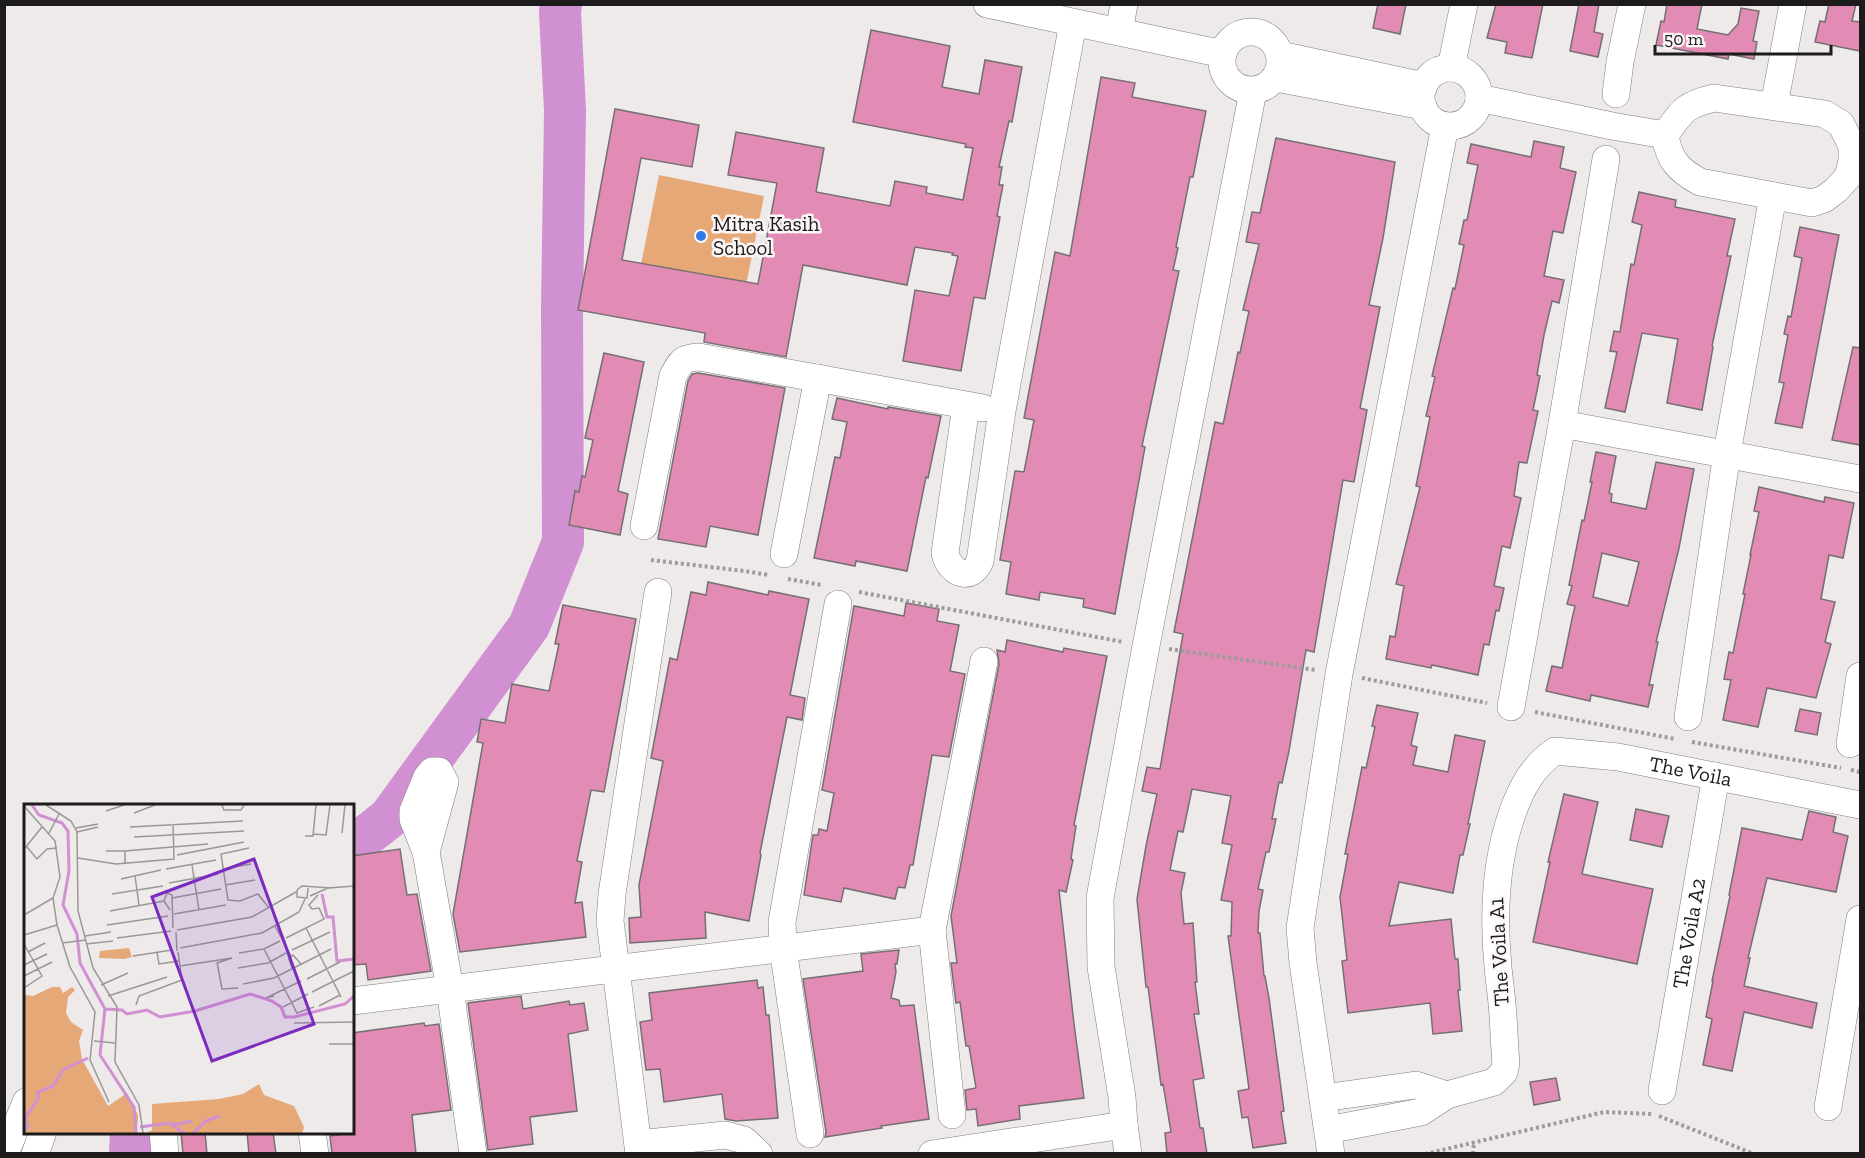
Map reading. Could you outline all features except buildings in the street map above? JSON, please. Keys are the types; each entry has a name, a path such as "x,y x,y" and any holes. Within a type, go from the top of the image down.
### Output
{"street":[{"path":"987,4 1223,54"},
{"path":"1119,32 1124,4"},
{"path":"1451,68 1464,4"},
{"path":"1616,94 1632,4"},
{"path":"1773,106 1793,4"},
{"path":"966,405 945,553 947,561 954,570 965,573 977,568 980,561 1002,411 1073,23"},
{"path":"1256,32 1267,36 1276,44 1278,66 1266,87 1253,91 1244,90 1229,80 1222,63 1223,54 1235,37 1256,32"},
{"path":"1278,66 1423,96"},
{"path":"1451,68 1462,71 1473,79 1479,98 1472,116 1465,122 1455,126 1446,126 1436,123 1427,116 1423,96 1430,76 1440,70 1451,68"},
{"path":"1128,1154 1122,1097 1101,967 1100,898 1253,91"},
{"path":"1479,98 1665,135"},
{"path":"1714,98 1773,106 1825,114 1841,124 1852,146 1852,161 1848,177 1836,190 1824,199 1812,203 1700,182 1686,175 1676,165 1668,151 1665,135 1681,111 1695,102 1714,98"},
{"path":"1446,126 1339,674 1300,928 1329,1142 1421,1112 1447,1095"},
{"path":"1511,707 1562,424 1606,159"},
{"path":"1688,717 1727,453 1773,196"},
{"path":"644,526 673,376 681,362 688,358 699,357 1002,411"},
{"path":"784,554 818,378"},
{"path":"1562,424 1860,479"},
{"path":"658,592 612,894 610,921 639,1149 725,1135 744,1140 759,1154"},
{"path":"810,1134 783,948 782,922 837,593"},
{"path":"952,1115 932,930 984,661"},
{"path":"1850,744 1860,676"},
{"name":"The Voila","path":"1530,775 1543,759 1555,751 1618,757 1860,805"},
{"name":"The Voila A1","path":"1447,1095 1494,1082 1504,1072 1506,1063 1498,965 1496,890 1505,833 1517,800 1530,775"},
{"name":"The Voila A2","path":"1662,1091 1716,776"},
{"path":"426,852 450,989 473,1154"},
{"path":"1828,1107 1860,919"},
{"path":"354,1001 932,930"},
{"path":"1323,1098 1416,1085 1447,1095"},
{"path":"932,1154 1124,1125"},
{"path":"5,1154 27,1134"},
{"path":"163,1134 165,1154"},
{"path":"312,1134 315,1154"}],"path":[{"path":"658,592 651,560 744,570 837,593 1146,646 1339,674 1860,772"},
{"path":"1425,1154 1604,1112 1655,1114 1754,1154"},
{"path":"1473,1154 1474,1142"}],"shaded area":[{"path":"659,175 764,196 742,305 637,284"}],"waterway":[{"path":"354,845 389,818 529,626 563,542 562,308 565,111 561,4"},
{"path":"130,1154 131,1134"}],"place":[{"name":"Mitra Kasih School","path":"701,236"}]}
